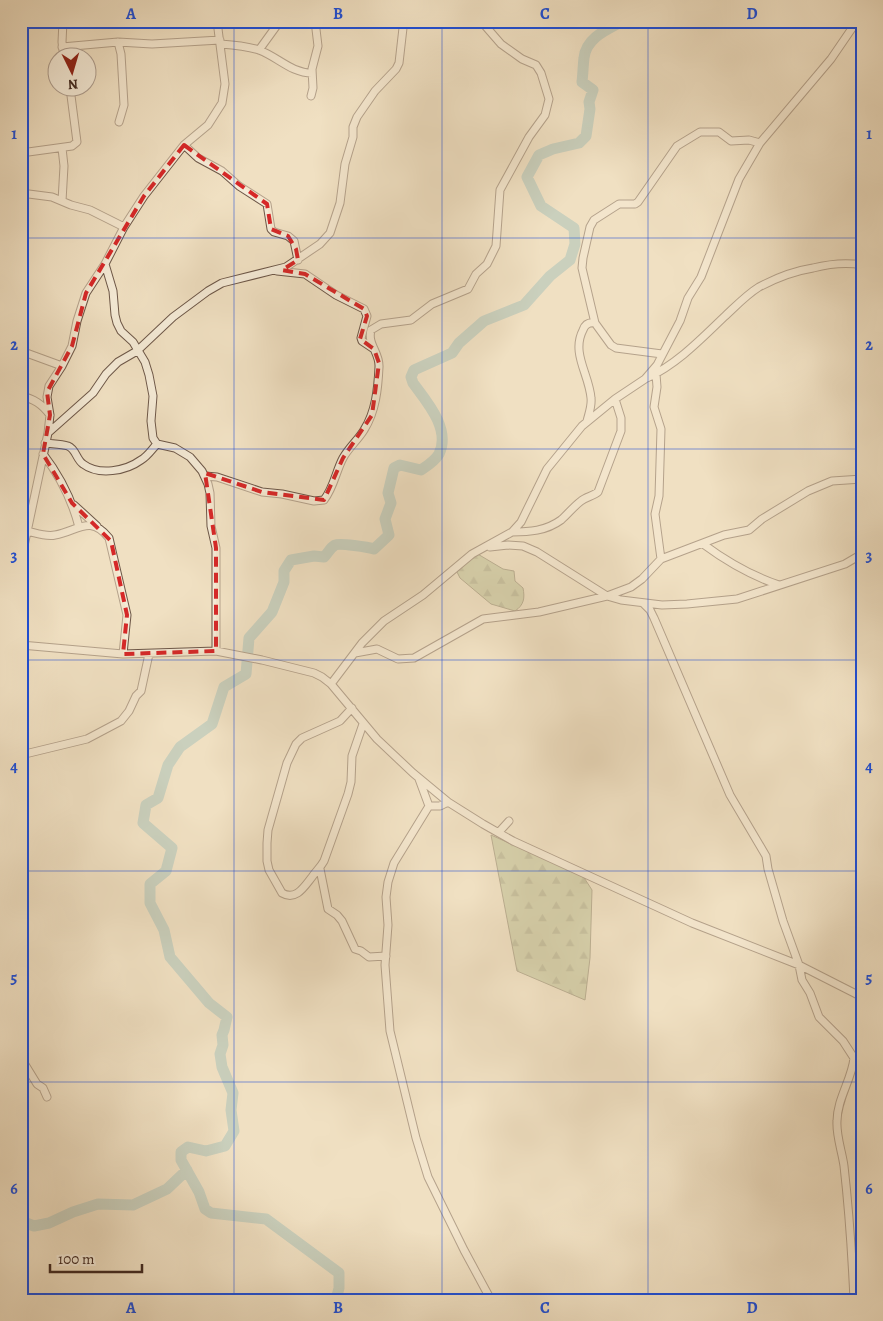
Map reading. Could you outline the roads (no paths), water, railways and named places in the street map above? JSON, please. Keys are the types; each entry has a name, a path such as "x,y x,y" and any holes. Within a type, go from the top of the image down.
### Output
{"street":[{"path":"63,21 62,47 118,42 152,44 221,42 259,50 278,58 298,72 312,73"},
{"path":"21,560 48,434 50,415 47,397 48,386 62,366 72,346 77,321 86,293 105,264 124,227 144,196 184,145 208,125 222,103 225,84 217,21"},
{"path":"259,50 280,21"},
{"path":"311,96 312,73 318,46 315,21"},
{"path":"48,434 93,393 106,374 118,362 137,351 173,317 215,287 222,283 286,267 320,244 332,227 340,203 346,164 353,137 353,127 357,117 399,63 404,24 396,21"},
{"path":"374,349 370,336 371,330 392,322 411,320 432,304 464,292 472,286 476,274 486,264 496,246 500,190 529,138 540,124 548,107 547,91 536,65 522,59 501,44 480,21"},
{"path":"645,379 657,365 680,321 688,298 701,277 739,179 760,143 825,66 857,21"},
{"path":"118,42 122,54 124,105 120,122"},
{"path":"21,153 62,148 75,144 78,138 72,98"},
{"path":"662,354 616,348 611,345 595,323 582,268 590,227 594,220 619,204 624,202 635,204 638,202 677,146 700,132 719,132 731,141 749,140 760,143"},
{"path":"184,145 198,158 222,170 239,186 266,204 271,228 274,232 288,236 294,241 298,260"},
{"path":"62,148 64,166 62,201"},
{"path":"21,192 52,197 98,213 124,227"},
{"path":"330,684 354,653 384,621 423,595 472,554 512,532 521,522 547,469 587,421 615,399 656,374 694,346 735,306 758,288 790,273 805,269 839,263 862,265"},
{"path":"105,264 113,290 117,323 145,362 152,384 152,428 153,438 157,444"},
{"path":"205,476 217,477 262,492 314,501 324,500 336,479 343,458 365,430 372,414 379,363 378,354 361,338 367,316 364,309 336,295 305,274 276,271"},
{"path":"587,421 592,400 578,351 578,342 585,325 590,322 595,323"},
{"path":"21,351 62,366"},
{"path":"656,374 654,407 661,429 659,496 655,514 661,559"},
{"path":"21,396 34,399 42,404 50,415"},
{"path":"512,532 539,530 551,526 583,499 598,492 621,431 621,418 615,399"},
{"path":"45,443 68,446 74,450 82,464 104,471 121,468 142,460 157,444"},
{"path":"157,444 168,445 182,452 197,464 205,476 210,493 211,526 216,548 216,651"},
{"path":"43,454 54,468 72,503 79,527"},
{"path":"354,653 377,649 398,659 414,658 482,619 539,612 607,596 631,587 642,579 661,559 724,535 749,530 762,519 808,491 832,482 862,479"},
{"path":"72,503 97,526 102,528 111,542 126,610 127,623 123,654"},
{"path":"27,531 54,536 79,527 97,526"},
{"path":"703,544 728,561 779,586"},
{"path":"484,548 508,545 523,546 537,552 607,596 621,600 642,603 687,604 737,599 845,564 862,554"},
{"path":"642,603 650,610 654,618 730,795 766,856 783,921 799,965 802,980 810,993 819,1017 843,1041 854,1058 837,1118 844,1165 853,1262 854,1300"},
{"path":"21,645 123,654 216,651 234,653 322,676 352,708 376,739 418,778 448,802 513,841 692,923 799,965 862,998"},
{"path":"21,755 87,739 121,722 130,711 136,696 141,691 149,654"},
{"path":"352,708 340,721 302,738 296,744 287,763 268,830 268,870 282,893 291,896 302,890 312,876 320,869 339,823 348,794 351,782 352,756 363,724"},
{"path":"418,778 429,806"},
{"path":"429,806 440,806 448,802"},
{"path":"429,806 397,856 390,872 386,897 388,924 386,956 390,1031 416,1138 428,1176 491,1300"},
{"path":"499,832 509,821"},
{"path":"320,869 328,909 342,921 353,947 369,957 386,956"},
{"path":"21,1058 37,1084 43,1088 47,1097"}],"waterway":[{"path":"336,1300 339,1288 339,1273 266,1219 211,1213 205,1209 199,1192 181,1160 181,1152 188,1147 206,1151 225,1146 234,1131 231,1110 233,1093 222,1067 220,1054 223,1045 222,1035 227,1017 209,1003 170,957 164,930 150,903 150,884 166,871 172,848 143,823 146,805 158,798 168,765 180,747 212,724 224,687 246,674 249,638 272,612 284,582 284,571 291,560 314,556 324,557 335,545 374,549 389,535 385,519 391,503 388,493 394,468 400,465 421,470 439,454 442,445 440,426 431,407 413,383 411,377 414,370 452,353 459,343 484,321 524,305 550,276 570,260 575,244 574,228 541,206 527,177 539,155 553,149 579,143 586,136 590,109 589,102 593,90 582,82 586,51 598,35 623,21"},
{"path":"21,1221 34,1226 49,1223 73,1212 98,1204 133,1205 167,1189 187,1170"}]}
